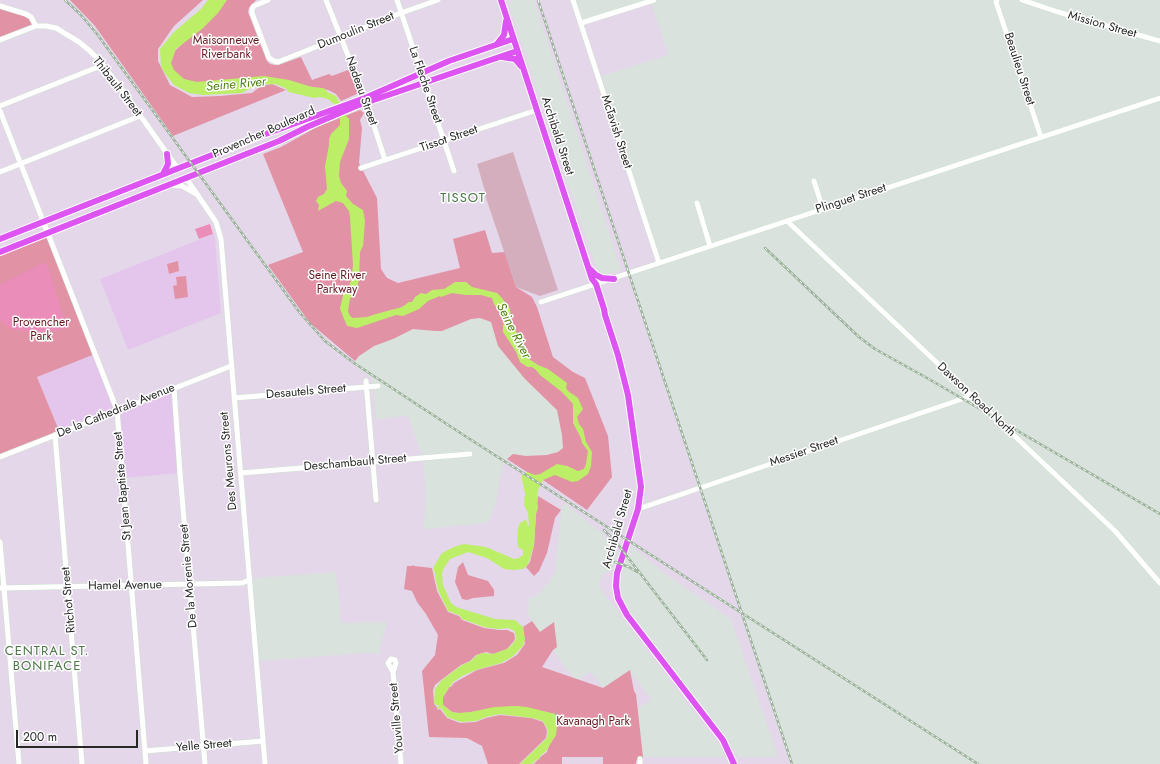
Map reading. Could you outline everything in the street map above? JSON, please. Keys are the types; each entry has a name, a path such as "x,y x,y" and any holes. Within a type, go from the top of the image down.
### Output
{"main road":[{"name":"Archibald Street","path":"501,0 594,283 600,310 605,315 618,355 628,395 641,487 638,509 617,573 616,586 620,604 636,628 723,740 734,764"},
{"path":"495,46 504,36 506,16"},
{"name":"Provencher Boulevard","path":"0,239 260,136 300,122 324,116 355,104 421,72 449,61 514,39"},
{"name":"Provencher Boulevard","path":"365,100 517,51"},
{"path":"498,57 515,59 524,70"},
{"name":"Provencher Boulevard","path":"0,252 279,141 324,116"},
{"path":"300,122 303,129"},
{"path":"163,174 168,164 167,154"},
{"name":"Des Meurons Street","path":"178,169 186,178"},
{"path":"589,268 596,276 614,279"}],"street":[{"name":"Dumoulin Street","path":"268,0 256,5 252,9 252,12 267,53 271,60 274,61 280,61 438,0"},
{"name":"Nadeau Street","path":"326,0 365,100 385,160"},
{"name":"La Fleche Street","path":"397,0 454,171"},
{"name":"McTavish Street","path":"573,0 659,263"},
{"path":"581,23 654,0"},
{"name":"Beaulieu Street","path":"997,0 996,2 1041,138"},
{"name":"Mission Street","path":"1022,0 1058,12 1160,41"},
{"path":"0,6 26,14 31,17 36,26 0,40"},
{"name":"Thibault Street","path":"36,26 53,27 66,34 90,51 103,65 178,169"},
{"path":"0,106 103,65"},
{"name":"Plinguet Street","path":"541,302 594,283 614,279 1160,98"},
{"name":"Tissot Street","path":"361,168 537,110"},
{"name":"St Jean Baptiste Street","path":"0,111 117,410 146,764"},
{"path":"0,172 140,116"},
{"name":"Des Meurons Street","path":"186,178 216,222 221,235 265,764"},
{"path":"814,181 823,209"},
{"path":"168,185 182,186 200,197"},
{"path":"697,203 710,246"},
{"name":"Dawson Road North","path":"787,221 1115,531 1160,583"},
{"name":"De la Cathedrale Avenue","path":"0,457 232,366"},
{"path":"366,381 376,500"},
{"name":"Desautels Street","path":"234,398 378,386"},
{"name":"De la Morenie Street","path":"174,388 205,764"},
{"name":"Messier Street","path":"638,509 971,396"},
{"name":"Ritchot Street","path":"55,435 82,764"},
{"name":"Deschambault Street","path":"241,472 470,454"},
{"path":"0,542 2,588 19,764"},
{"name":"Hamel Avenue","path":"2,588 242,583 250,580"},
{"name":"Youville Street","path":"393,672 401,764"},
{"name":"Yelle Street","path":"145,751 263,741"}],"shaded area":[{"path":"508,0 534,0 621,270 604,275 597,271"},
{"path":"573,0 1160,0 1160,764 792,764 630,273 659,263 598,77 668,55 651,1 581,23"},
{"path":"513,152 558,290 540,296 516,287 484,192 485,191 477,164"},
{"path":"214,234 221,313 128,350 100,279"},
{"path":"480,318 491,322 498,346 539,393 557,410 560,421 563,448 558,452 547,455 526,456 513,454 507,459 501,473 497,502 488,523 424,529 426,498 424,462 408,416 376,419 372,378 353,364 359,356 374,346 408,330 442,331 471,319"},
{"path":"95,354 117,410 174,388 180,473 122,478 117,411 60,433 37,377"},
{"path":"566,504 604,535 618,553 614,566 602,576 599,587 722,749 725,757 643,757 637,709 652,699 630,671 603,688 591,671 576,682 532,621 528,613 529,598 535,597 547,585 555,573 562,506"},
{"path":"631,546 663,572 731,619 778,757 739,757 628,609 622,597 620,579 621,572"},
{"path":"336,572 341,623 387,622 380,648 380,654 366,653 259,661 251,581 256,578"}],"green space":[{"path":"70,0 203,0 174,26 158,49 158,61 170,85 192,97 252,93 261,86 272,84 286,90 173,136 95,26"},
{"name":"Maisonneuve Riverbank","path":"226,0 256,0 249,8 248,12 267,61 270,64 278,65 301,57 312,80 329,74 332,76 348,70 351,71 359,93 341,101 336,94 328,90 263,78 203,84 182,79 171,69 171,55"},
{"path":"0,6 26,14 36,26 0,40"},
{"name":"Seine River Parkway","path":"360,110 364,113 360,120 362,128 359,163 377,198 381,269 387,278 398,283 460,268 453,239 485,230 492,253 505,252 516,287 532,297 537,307 553,357 573,372 585,378 608,436 612,477 587,510 543,480 507,459 513,454 526,456 547,455 558,452 563,448 562,435 557,410 525,379 498,346 491,322 480,318 471,319 442,331 413,329 374,346 359,356 355,361 310,323 268,265 303,252 263,154 281,147 317,127"},
{"path":"210,224 213,234 199,239 195,229"},
{"name":"Provencher Park","path":"48,232 95,354 37,377 60,433 0,457 0,252"},
{"path":"178,261 179,271 169,274 167,264"},
{"path":"43,263 47,264 67,327 56,331 35,333 11,329 0,320 0,285"},
{"path":"186,276 188,297 175,299 173,286 177,285 176,277"},
{"path":"538,496 561,510 555,518 547,553 539,571 534,576 526,567 530,562 534,545"},
{"path":"463,562 468,575 488,581 494,590 494,596 467,600 462,599 455,582 458,567"},
{"path":"413,565 432,568 437,591 448,612 459,616 462,620 484,628 507,630 514,633 514,641 507,649 493,654 486,652 476,655 470,661 461,665 441,680 435,685 433,690 434,704 438,710 440,709 447,718 460,723 476,722 500,715 531,718 543,722 547,730 546,738 519,764 488,764 482,746 467,738 429,737 422,671 435,655 438,635 417,602 412,591 404,589 407,566"},
{"name":"Kavanagh Park","path":"532,621 540,632 554,622 557,647 553,650 542,667 603,688 630,670 634,691 636,694 643,757 636,761 636,764 603,764 603,757 562,757 562,764 534,764 547,752 556,720 555,714 516,706 458,713 452,712 443,705 443,697 449,687 451,687 454,683 477,670 504,663 517,655 525,644 523,627"}],"water":[{"name":"Seine River","path":"208,0 227,0 218,13 202,29 176,49 171,63 174,70 184,79 197,82 264,76 289,80 312,87 323,88 327,92 336,96 349,119 349,139 340,162 339,176 341,183 347,191 346,196 353,204 363,210 365,221 363,246 360,252 359,279 357,288 350,299 348,311 350,316 353,318 367,317 402,307 409,302 412,302 415,297 421,293 426,294 432,290 444,289 455,282 466,282 472,287 497,293 510,309 511,321 529,359 548,369 567,383 566,388 578,398 583,409 577,417 579,424 583,429 586,442 592,452 591,466 588,474 578,481 572,482 555,475 543,480 538,490 538,508 536,514 534,545 528,565 523,569 504,569 487,558 468,552 450,559 442,573 443,585 451,603 456,607 495,619 515,620 523,627 525,639 523,646 512,657 501,663 476,670 453,682 443,697 443,705 452,712 458,713 494,707 516,706 527,707 555,714 557,727 556,735 546,751 540,756 540,759 539,760 538,758 532,764 520,764 547,738 548,730 543,721 500,714 476,721 461,722 447,717 441,708 437,708 439,705 434,703 435,689 442,680 462,665 471,661 477,655 483,653 493,654 507,649 513,644 516,638 515,632 508,628 498,629 484,627 462,619 459,615 448,611 438,590 434,566 442,553 464,544 486,547 514,559 523,555 523,550 518,547 518,528 520,523 525,520 528,526 529,525 528,513 524,505 525,493 522,475 527,472 535,475 540,474 557,464 567,466 578,471 584,469 586,464 588,451 582,443 573,423 573,404 562,392 540,375 536,370 532,367 527,367 520,362 516,352 503,332 503,317 494,304 492,298 481,295 452,293 428,301 419,309 403,316 396,315 357,328 347,326 340,309 343,295 348,290 351,280 353,265 349,211 343,203 336,201 318,211 319,205 316,201 318,197 324,194 327,189 325,166 329,139 331,134 340,125 340,119 334,104 328,99 320,97 314,98 289,92 285,88 275,84 256,85 242,93 203,95 189,93 174,85 161,66 160,49 174,32 201,9"}],"railway":[{"path":"65,0 80,14 97,34 300,313 325,341 354,363 465,436 978,764"},
{"path":"538,0 792,764"},
{"path":"765,248 859,337 875,349 1160,514"},
{"path":"604,530 616,542 707,660"},
{"path":"615,562 629,567 637,572"}],"district":[{"name":"TISSOT","path":"463,199"},
{"name":"CENTRAL ST. BONIFACE","path":"47,660"}]}
